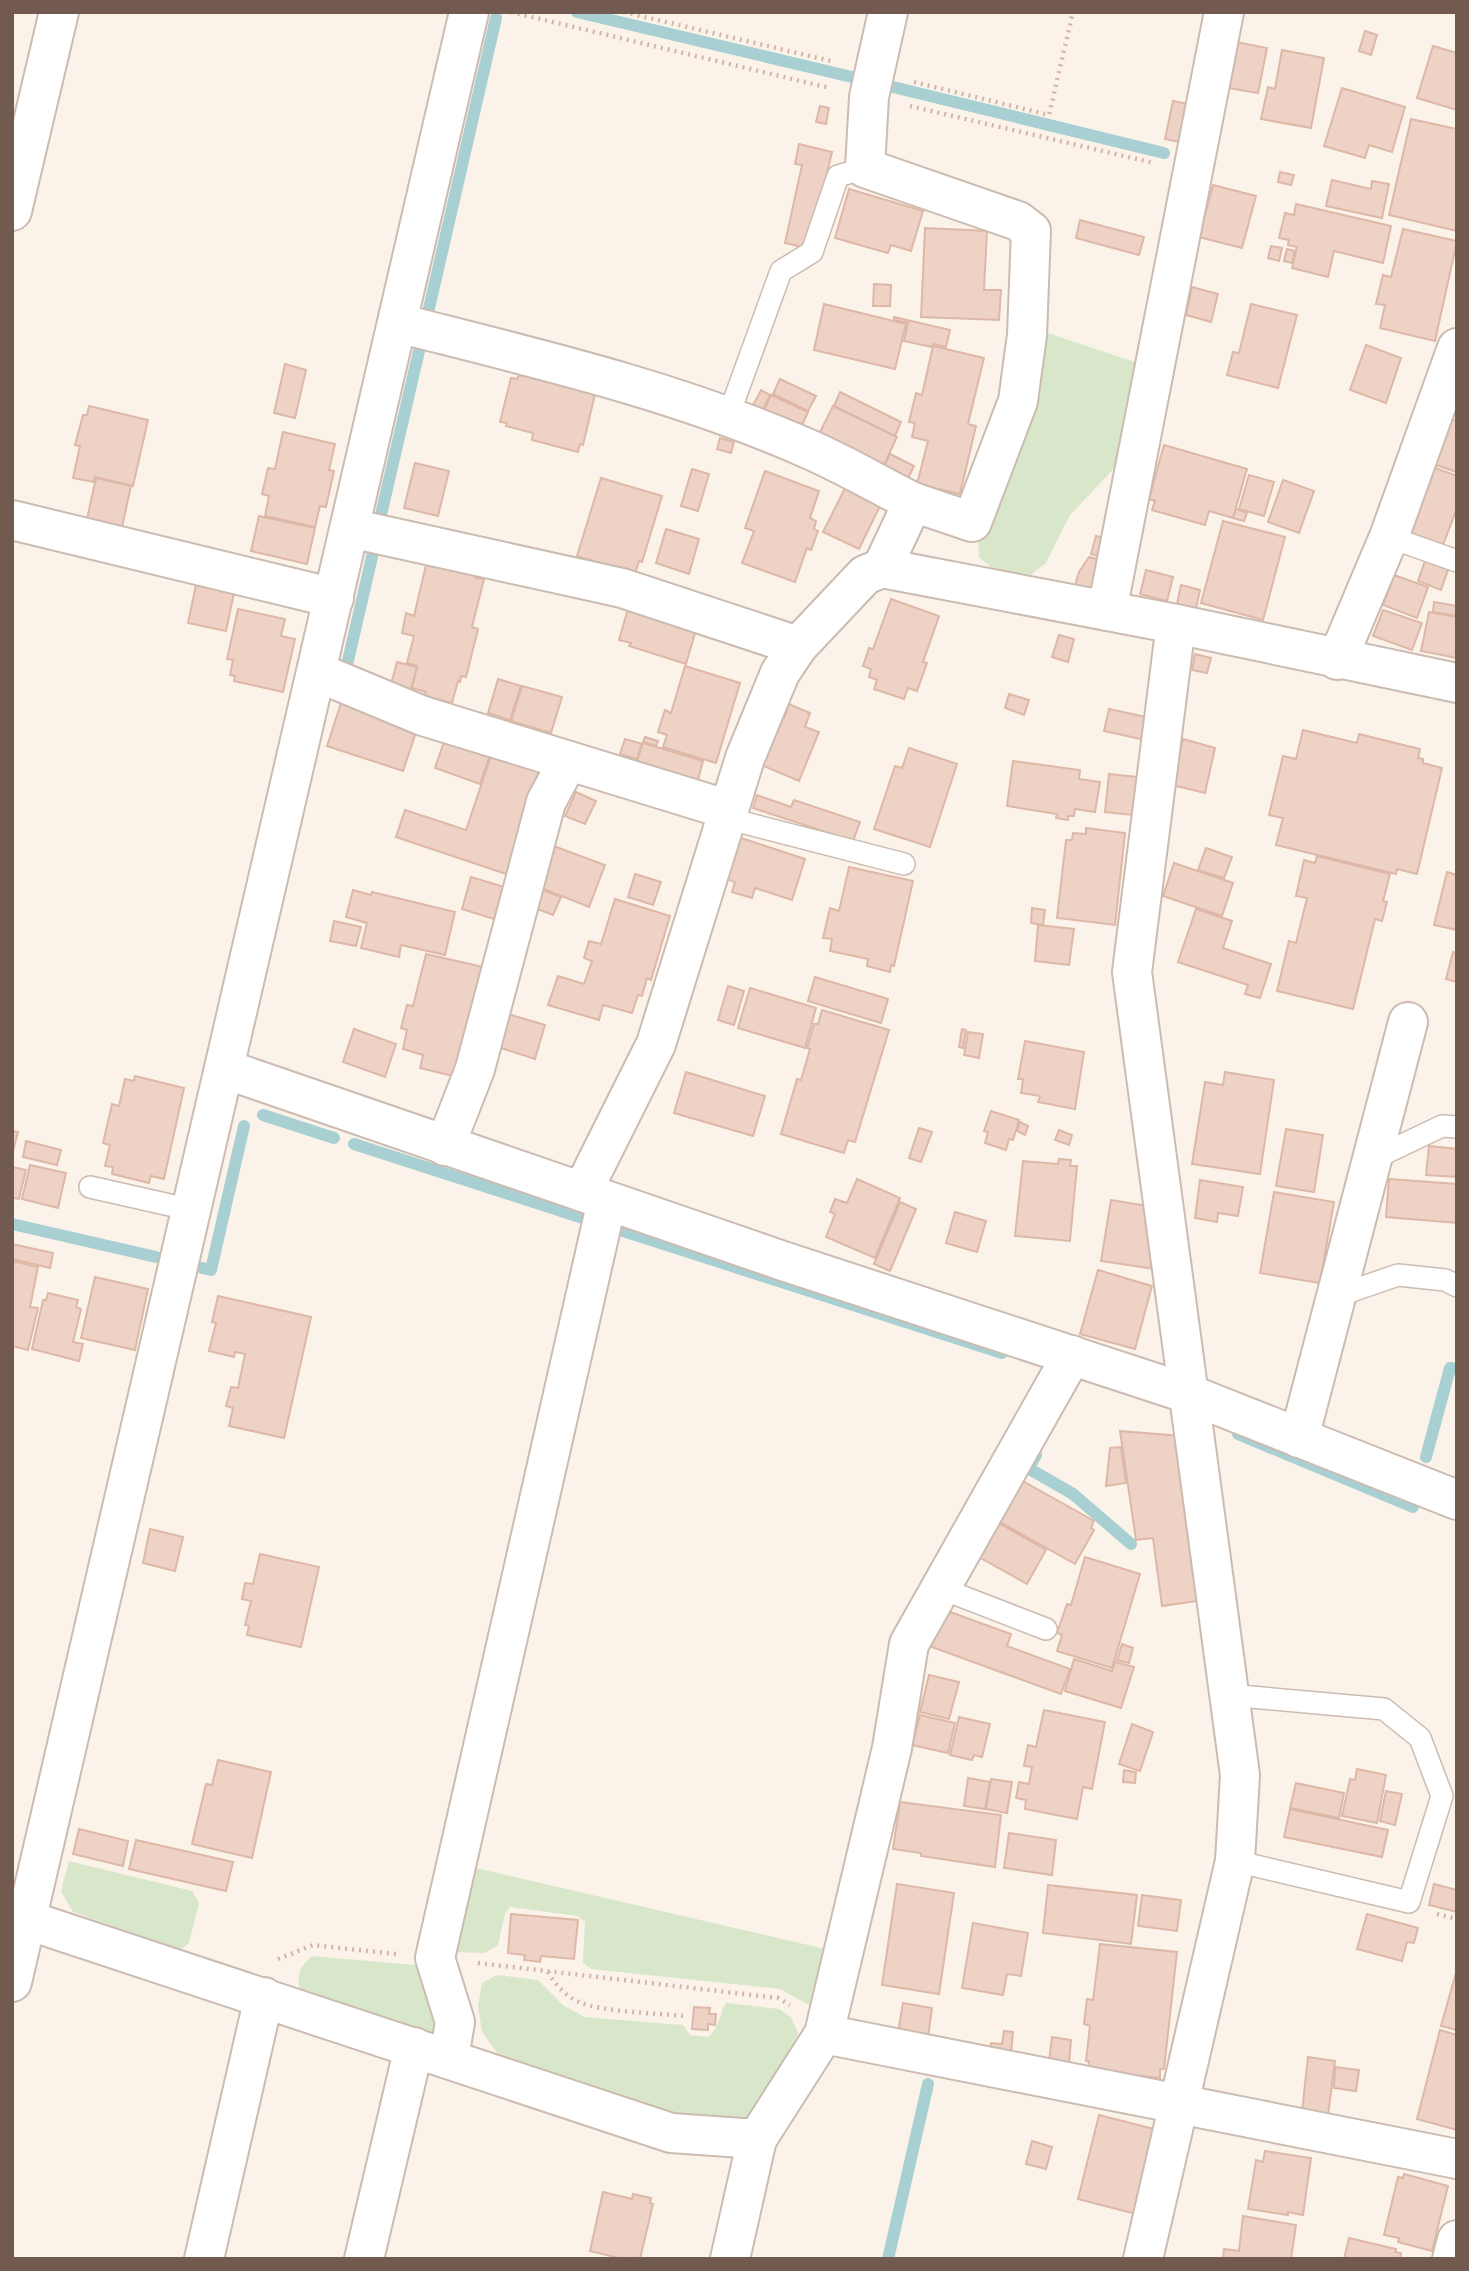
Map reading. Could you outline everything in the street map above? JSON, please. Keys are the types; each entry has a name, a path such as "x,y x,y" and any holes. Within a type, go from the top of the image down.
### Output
{"street":[{"path":"12,211 59,12"},
{"path":"12,1982 20,1916 192,1210 469,12"},
{"path":"398,323 605,376 727,417 806,447 913,502 972,522 1018,401 1027,335 1031,231 1018,221 865,168 869,97 888,12"},
{"path":"1107,611 1224,12"},
{"path":"1337,660 1389,537 1457,348"},
{"path":"882,568 913,502"},
{"path":"12,520 334,598"},
{"path":"351,528 622,588 799,646"},
{"path":"364,2259 431,2053 455,2022 435,1958 595,1197 656,1044 745,758 780,673 799,646 865,575 882,568 1176,624 1337,660 1457,683"},
{"path":"1143,2259 1235,1861 1240,1775 1132,972 1176,624"},
{"path":"317,672 423,716 728,814"},
{"path":"445,1146 475,1069 547,802 568,761"},
{"path":"1299,1438 1408,1022"},
{"path":"225,1069 595,1197 1189,1394 1457,1500"},
{"path":"730,2259 757,2139 824,2034 892,1748 909,1644 1072,1356"},
{"path":"20,1916 671,2133 757,2139"},
{"path":"204,2259 264,1997"},
{"path":"824,2034 1457,2159"},
{"path":"1452,2259 1457,2240"}],"lane":[{"path":"727,417 781,271 813,252 838,176 865,168"},
{"path":"1389,537 1457,561"},
{"path":"728,814 904,864"},
{"path":"1373,1159 1442,1126 1457,1128"},
{"path":"90,1188 192,1210"},
{"path":"1337,1296 1398,1275 1445,1280 1457,1286"},
{"path":"940,1588 1046,1629"},
{"path":"1229,1695 1384,1709 1420,1738 1442,1796 1409,1902 1235,1861"}],"path":[{"path":"218,1982 313,1945 778,1998 796,2008 806,2024 824,2034"},
{"path":"547,1971 557,1986 578,2002 683,2016"}],"green space":[{"path":"1045,332 1135,362 1140,375 1124,458 1070,515 1046,563 1027,578 1001,576 979,557 978,539"},
{"path":"69,1861 192,1891 199,1903 189,1943 180,1950 73,1912 61,1891"},
{"path":"463,1865 834,1951 811,2006 780,1989 591,1969 583,1963 585,1922 577,1916 510,1907 505,1914 498,1945 485,1953 453,1952"},
{"path":"312,1956 426,1966 445,2023 434,2035 300,1990 300,1971"},
{"path":"497,1975 538,1980 564,2006 585,2017 683,2025 690,2035 708,2037 726,2003 779,2009 791,2017 798,2033 764,2109 748,2124 676,2115 501,2058 482,2032 478,2006 482,1983"}],"building":[{"path":"1365,31 1377,35 1371,55 1359,51"},
{"path":"1236,42 1267,48 1258,93 1228,88"},
{"path":"1433,46 1457,53 1457,110 1417,98"},
{"path":"1282,50 1324,58 1311,128 1261,119 1268,87 1275,89"},
{"path":"1342,88 1405,107 1392,152 1369,145 1365,158 1324,146"},
{"path":"1173,101 1193,105 1184,143 1165,139"},
{"path":"820,106 829,108 826,124 816,122"},
{"path":"1411,119 1457,129 1457,231 1389,215"},
{"path":"799,144 832,152 807,248 785,243 802,165 795,164"},
{"path":"1280,172 1294,175 1291,185 1278,182"},
{"path":"1332,180 1371,189 1372,181 1389,184 1382,218 1326,206"},
{"path":"1213,185 1256,196 1242,248 1199,237"},
{"path":"849,189 923,211 911,251 891,245 888,253 835,238"},
{"path":"1296,204 1391,226 1383,263 1334,251 1328,277 1292,268 1297,247 1288,245 1289,240 1279,238 1285,213 1294,215"},
{"path":"1080,220 1144,237 1139,255 1076,238"},
{"path":"925,228 987,231 984,290 1001,290 999,320 921,317"},
{"path":"1403,229 1457,241 1435,341 1380,328 1385,305 1376,304 1383,275 1391,277"},
{"path":"1271,246 1282,248 1279,261 1268,258"},
{"path":"1287,249 1295,251 1292,263 1284,261"},
{"path":"874,284 891,285 890,306 873,306"},
{"path":"1192,287 1218,294 1211,322 1186,315"},
{"path":"824,304 906,324 895,369 814,350"},
{"path":"1251,304 1297,315 1278,388 1227,375 1233,352 1239,353"},
{"path":"894,317 950,330 946,347 904,341 908,323 894,320"},
{"path":"1366,345 1401,358 1386,403 1350,390"},
{"path":"933,346 984,358 968,424 976,426 960,494 917,484 928,441 912,437 915,423 909,422 916,393 922,395"},
{"path":"285,364 306,370 295,418 274,413"},
{"path":"519,375 595,394 583,445 580,444 578,452 532,440 533,433 500,422 511,378 517,379"},
{"path":"780,379 816,396 808,411 773,394"},
{"path":"761,390 770,395 761,414 751,409"},
{"path":"840,392 901,422 895,436 834,406"},
{"path":"771,395 808,412 799,432 762,414"},
{"path":"89,406 148,420 133,486 95,477 94,482 73,478 80,446 75,445 83,415 87,415"},
{"path":"833,406 897,437 881,471 816,440"},
{"path":"1449,419 1457,421 1457,472 1433,464"},
{"path":"283,432 335,444 329,470 334,471 326,507 320,506 315,527 265,516 269,496 262,494 268,468 275,469"},
{"path":"720,438 734,442 731,453 717,449"},
{"path":"1164,445 1247,469 1233,518 1209,511 1205,525 1152,510 1155,501 1149,499"},
{"path":"890,454 914,466 906,483 882,471"},
{"path":"415,463 449,471 438,516 404,508"},
{"path":"1435,468 1457,476 1457,508 1443,545 1411,533"},
{"path":"692,469 709,474 698,511 681,506"},
{"path":"765,471 819,491 810,518 816,521 814,529 818,531 811,550 807,548 795,582 742,563 754,531 745,528"},
{"path":"1249,475 1274,482 1264,516 1239,509"},
{"path":"96,478 131,486 122,527 87,519"},
{"path":"601,478 662,496 642,562 639,561 635,574 577,556"},
{"path":"1283,480 1314,491 1299,533 1268,522"},
{"path":"845,488 880,506 859,549 823,532"},
{"path":"1236,509 1247,513 1244,521 1233,518"},
{"path":"259,516 315,528 307,564 251,551"},
{"path":"1223,521 1285,537 1263,620 1201,603"},
{"path":"666,529 699,539 689,574 656,563"},
{"path":"1096,536 1108,539 1103,557 1091,554"},
{"path":"1089,557 1103,560 1095,594 1074,589 1079,572"},
{"path":"436,558 477,569 475,578 484,579 472,627 478,629 466,677 461,676 460,682 458,681 452,703 425,696 426,692 412,688 417,666 407,663 414,636 402,633 406,613 414,616 426,565 434,567"},
{"path":"1426,558 1449,567 1441,590 1418,581"},
{"path":"1146,570 1173,577 1167,601 1140,594"},
{"path":"1394,575 1428,587 1417,618 1383,605"},
{"path":"196,585 234,593 226,631 188,623"},
{"path":"1181,585 1200,590 1196,609 1177,604"},
{"path":"891,599 939,616 923,662 927,663 917,691 908,688 904,699 874,689 877,680 869,677 871,669 863,666 869,648 873,649"},
{"path":"1434,602 1457,606 1457,616 1433,612"},
{"path":"629,605 698,623 686,664 629,646 631,643 619,640"},
{"path":"238,609 285,619 281,636 295,639 283,692 234,681 235,676 230,675 233,660 227,659"},
{"path":"1383,610 1422,623 1412,650 1373,636"},
{"path":"1429,612 1457,617 1457,658 1421,651"},
{"path":"1059,635 1074,639 1068,662 1052,657"},
{"path":"1195,654 1211,658 1207,673 1192,670"},
{"path":"397,662 417,667 411,689 391,684"},
{"path":"685,666 740,683 716,763 663,747 667,735 658,732 665,710 671,713"},
{"path":"498,679 521,686 510,720 488,713"},
{"path":"522,686 562,697 551,733 511,721"},
{"path":"1009,694 1029,700 1024,715 1005,708"},
{"path":"341,703 417,729 403,771 327,746"},
{"path":"789,704 810,713 805,727 819,732 799,781 759,764 779,716 784,718"},
{"path":"1109,709 1146,717 1141,739 1104,731"},
{"path":"1303,730 1357,743 1359,734 1420,749 1418,758 1423,759 1423,763 1442,768 1417,874 1397,869 1396,874 1276,845 1283,818 1269,815 1283,756 1296,759"},
{"path":"447,733 492,749 480,784 435,768"},
{"path":"645,737 658,741 656,746 643,742"},
{"path":"625,739 642,744 637,759 620,754"},
{"path":"1183,739 1215,748 1205,793 1172,785"},
{"path":"643,743 703,761 698,780 637,761"},
{"path":"909,748 957,764 930,847 874,829 895,766 902,768"},
{"path":"492,753 542,770 506,874 396,837 405,810 466,830"},
{"path":"1013,761 1080,770 1079,779 1100,782 1095,812 1075,809 1074,816 1068,816 1068,820 1056,818 1057,814 1007,806"},
{"path":"1109,774 1146,778 1142,816 1105,812"},
{"path":"576,792 596,801 585,824 565,816"},
{"path":"757,795 791,807 794,800 860,822 853,841 753,808"},
{"path":"1086,828 1125,833 1115,925 1057,918 1066,840 1072,840 1073,833 1086,834"},
{"path":"741,838 805,859 792,900 755,888 752,898 732,892 735,882 727,879"},
{"path":"551,845 605,865 589,907 536,886"},
{"path":"1206,848 1232,857 1224,878 1198,870"},
{"path":"1317,856 1390,874 1383,901 1387,902 1382,921 1375,919 1353,1009 1277,991 1289,941 1296,943 1307,898 1296,896 1304,860 1315,863"},
{"path":"1174,863 1233,883 1222,916 1163,896"},
{"path":"849,867 913,881 894,966 891,965 890,972 867,966 868,959 830,951 832,939 823,938 830,908 839,911"},
{"path":"1447,872 1457,875 1457,930 1434,925"},
{"path":"635,874 661,882 653,905 628,897"},
{"path":"471,877 504,887 494,919 462,909"},
{"path":"540,889 561,897 553,915 534,908"},
{"path":"353,890 455,912 445,955 401,945 399,957 361,948 367,923 346,917"},
{"path":"615,899 670,916 651,980 647,978 642,996 638,995 632,1013 603,1005 599,1020 548,1005 558,976 584,984 592,961 584,958 589,941 601,944"},
{"path":"1032,908 1045,910 1043,925 1031,923"},
{"path":"1196,909 1232,921 1223,948 1271,964 1260,998 1245,994 1248,985 1178,962"},
{"path":"334,921 361,927 356,946 330,941"},
{"path":"1038,925 1074,929 1069,965 1035,961"},
{"path":"1453,952 1457,953 1457,982 1446,979"},
{"path":"426,954 483,967 462,1056 459,1055 453,1076 420,1068 423,1055 403,1049 407,1030 401,1028 407,1005 413,1006"},
{"path":"815,977 888,999 881,1023 808,1001"},
{"path":"728,986 744,991 734,1025 718,1020"},
{"path":"750,988 816,1008 805,1048 738,1028"},
{"path":"822,1010 889,1030 855,1142 848,1140 844,1153 781,1134 797,1079 801,1080 814,1024 818,1024"},
{"path":"508,1014 545,1025 535,1059 498,1047"},
{"path":"354,1029 396,1044 385,1077 343,1062"},
{"path":"962,1029 966,1030 963,1048 959,1047"},
{"path":"968,1032 983,1034 979,1058 964,1055"},
{"path":"1025,1041 1084,1052 1075,1109 1038,1102 1040,1096 1021,1093 1023,1079 1018,1079"},
{"path":"686,1072 765,1096 753,1136 674,1113"},
{"path":"1225,1072 1274,1080 1260,1174 1192,1164 1205,1082 1223,1085"},
{"path":"135,1076 184,1088 164,1179 151,1176 149,1183 112,1174 113,1167 105,1166 110,1145 103,1143 112,1104 119,1106 125,1079 134,1081"},
{"path":"991,1111 1019,1120 1013,1140 1009,1139 1006,1150 985,1143 988,1132 984,1131"},
{"path":"1020,1122 1028,1126 1025,1135 1017,1131"},
{"path":"919,1128 932,1132 921,1162 909,1158"},
{"path":"1286,1129 1323,1135 1314,1192 1276,1186"},
{"path":"1059,1130 1072,1135 1069,1145 1055,1140"},
{"path":"12,1131 18,1132 12,1155"},
{"path":"26,1141 61,1150 57,1165 23,1157"},
{"path":"1429,1146 1457,1149 1457,1177 1426,1175"},
{"path":"1059,1159 1071,1160 1070,1166 1077,1166 1070,1241 1015,1236 1023,1161 1058,1164"},
{"path":"30,1165 66,1173 58,1208 22,1199"},
{"path":"12,1167 26,1170 19,1199 12,1198"},
{"path":"857,1179 900,1198 875,1258 826,1237 835,1214 830,1212 835,1199 847,1203"},
{"path":"1389,1179 1457,1184 1457,1223 1386,1217"},
{"path":"1200,1180 1243,1187 1238,1216 1218,1213 1217,1222 1195,1218"},
{"path":"1274,1192 1334,1202 1320,1283 1260,1273"},
{"path":"1111,1200 1148,1206 1145,1223 1155,1224 1161,1270 1101,1261"},
{"path":"900,1202 916,1209 890,1271 874,1264"},
{"path":"955,1212 986,1221 977,1252 946,1243"},
{"path":"12,1244 53,1253 50,1268 12,1259"},
{"path":"12,1261 38,1267 30,1307 38,1308 28,1350 12,1346"},
{"path":"1098,1270 1152,1286 1135,1349 1080,1334"},
{"path":"95,1277 148,1289 135,1350 81,1338"},
{"path":"48,1293 78,1300 76,1307 81,1309 73,1342 83,1344 79,1361 32,1349 43,1300 46,1300"},
{"path":"218,1296 311,1317 284,1438 229,1426 233,1408 226,1406 231,1387 238,1388 245,1354 235,1352 234,1357 209,1351 216,1323 212,1322"},
{"path":"1120,1431 1181,1436 1204,1600 1162,1606 1153,1538 1136,1540"},
{"path":"1121,1447 1126,1483 1106,1486 1110,1448"},
{"path":"1021,1480 1094,1521 1091,1528 1094,1530 1075,1564 998,1521"},
{"path":"997,1522 1046,1550 1027,1584 979,1557"},
{"path":"150,1529 183,1537 175,1571 143,1563"},
{"path":"260,1554 319,1567 301,1647 247,1635 249,1626 245,1625 251,1601 242,1599 245,1583 253,1584"},
{"path":"1085,1557 1140,1574 1112,1668 1057,1651 1062,1635 1057,1633 1067,1604 1071,1605"},
{"path":"942,1609 1011,1634 1007,1646 1070,1669 1061,1694 929,1646"},
{"path":"1122,1644 1133,1648 1129,1663 1117,1660"},
{"path":"1074,1659 1112,1671 1115,1662 1134,1667 1121,1708 1065,1691"},
{"path":"929,1675 959,1682 949,1719 920,1712"},
{"path":"1044,1710 1105,1722 1092,1789 1083,1787 1077,1819 1025,1809 1026,1800 1016,1798 1019,1782 1029,1784 1032,1767 1024,1766 1028,1745 1036,1747"},
{"path":"920,1715 955,1723 948,1753 912,1745"},
{"path":"959,1717 990,1724 982,1757 974,1755 972,1760 950,1755"},
{"path":"1132,1724 1153,1732 1140,1771 1119,1764"},
{"path":"218,1760 271,1772 252,1858 192,1844 206,1784 212,1785"},
{"path":"1357,1769 1386,1775 1377,1823 1342,1816 1350,1779 1355,1780"},
{"path":"1124,1770 1136,1772 1135,1783 1123,1782"},
{"path":"968,1778 990,1782 985,1809 964,1806"},
{"path":"991,1779 1012,1782 1007,1813 986,1809"},
{"path":"1296,1783 1344,1793 1339,1818 1290,1808"},
{"path":"1386,1791 1402,1794 1395,1825 1380,1821"},
{"path":"900,1802 1001,1815 995,1867 893,1849"},
{"path":"1290,1809 1388,1830 1382,1857 1284,1837"},
{"path":"79,1829 128,1841 123,1866 73,1854"},
{"path":"1009,1833 1056,1840 1052,1875 1004,1868"},
{"path":"136,1840 233,1862 226,1891 129,1869"},
{"path":"897,1884 954,1893 939,1994 882,1985"},
{"path":"1434,1884 1457,1890 1457,1912 1429,1905"},
{"path":"1048,1885 1137,1895 1131,1944 1043,1933"},
{"path":"1142,1895 1181,1900 1177,1931 1138,1926"},
{"path":"511,1914 578,1920 574,1959 541,1956 540,1962 524,1960 525,1955 508,1953"},
{"path":"1367,1914 1418,1928 1414,1943 1407,1942 1402,1961 1357,1949"},
{"path":"973,1923 1028,1933 1021,1976 1007,1974 1003,1995 962,1988"},
{"path":"1100,1944 1177,1952 1164,2069 1160,2069 1160,2078 1088,2070 1089,2061 1086,2061 1090,2026 1084,2024 1087,1999 1093,2000"},
{"path":"1457,1969 1457,2030 1441,2026"},
{"path":"903,2003 932,2008 928,2037 898,2033"},
{"path":"694,2007 710,2008 709,2014 716,2014 715,2025 708,2024 708,2030 692,2029"},
{"path":"1440,2030 1457,2035 1457,2130 1417,2119"},
{"path":"1004,2031 1013,2032 1011,2054 990,2052 991,2043 1002,2044"},
{"path":"1052,2037 1071,2040 1069,2064 1049,2062"},
{"path":"1308,2057 1335,2061 1328,2115 1302,2112"},
{"path":"1335,2067 1359,2070 1356,2091 1334,2088"},
{"path":"1099,2115 1158,2130 1136,2214 1078,2199"},
{"path":"1032,2141 1052,2147 1046,2169 1026,2164"},
{"path":"1265,2151 1311,2158 1303,2215 1248,2209 1256,2160 1263,2162"},
{"path":"1404,2174 1448,2186 1432,2251 1398,2242 1399,2238 1384,2235 1398,2177 1403,2178"},
{"path":"603,2192 632,2199 633,2194 651,2198 650,2203 653,2204 640,2259 623,2259 590,2251"},
{"path":"1243,2216 1296,2225 1291,2259 1223,2259 1224,2249 1239,2251"},
{"path":"1349,2238 1396,2249 1395,2252 1401,2253 1400,2259 1344,2259"}],"waterway":[{"path":"577,12 852,77"},
{"path":"427,317 496,18"},
{"path":"893,87 1164,153"},
{"path":"380,519 419,351"},
{"path":"347,665 374,548"},
{"path":"263,1115 334,1138"},
{"path":"202,1268 211,1270 244,1126"},
{"path":"354,1144 586,1219"},
{"path":"12,1224 156,1257"},
{"path":"617,1229 1002,1353"},
{"path":"1426,1457 1450,1368 1457,1369"},
{"path":"1238,1434 1413,1507"},
{"path":"1036,1455 1028,1468 1073,1494 1131,1544"},
{"path":"888,2259 928,2084"}]}
